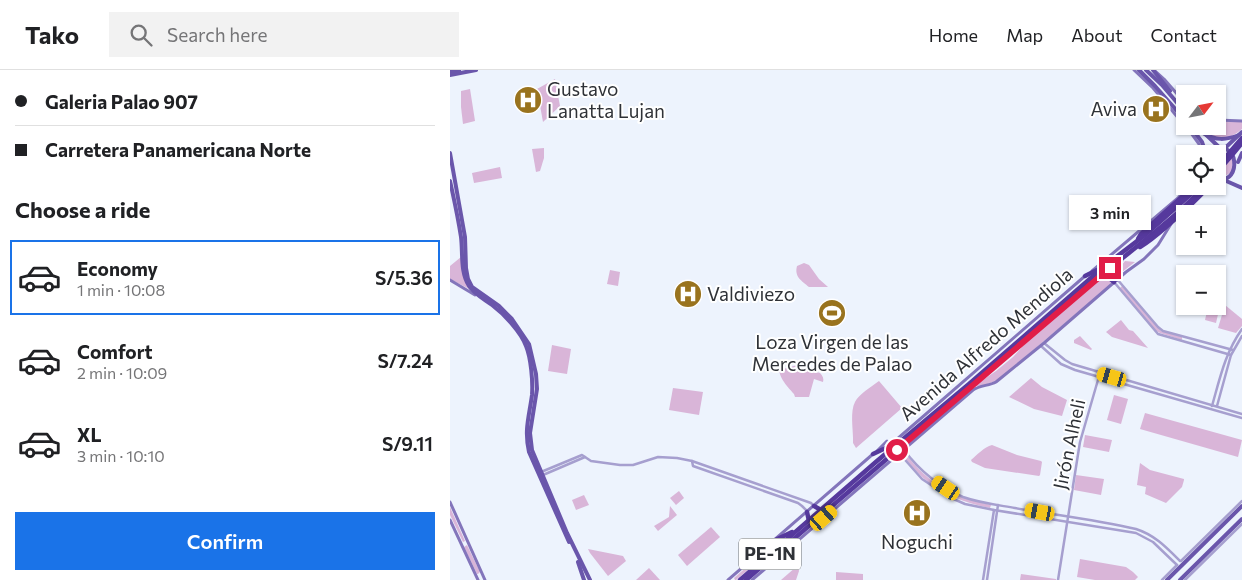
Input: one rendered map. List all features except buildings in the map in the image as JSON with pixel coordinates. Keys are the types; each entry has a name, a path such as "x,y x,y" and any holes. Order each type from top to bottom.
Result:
{"highway":[{"path":"1226,155 1241,135"},
{"path":"1226,162 1242,145"},
{"path":"1136,242 1141,234 1183,195"},
{"name":"PE-1N","path":"740,580 1107,264 1159,226 1191,195"},
{"name":"PE-1N","path":"746,580 1195,195"},
{"path":"1130,252 1148,242 1202,195"},
{"path":"1116,281 1115,271 1125,256"},
{"path":"1086,276 1107,264"},
{"path":"1095,280 1108,277 1116,281"},
{"path":"874,453 889,447 908,434"},
{"path":"905,442 905,451"},
{"path":"866,476 881,469"},
{"path":"846,498 857,484"},
{"path":"814,506 821,510"},
{"path":"807,512 808,521"},
{"path":"769,543 800,528"}],"main road":[{"path":"453,73 476,70"},
{"path":"1134,70 1146,77 1174,103"},
{"path":"1146,70 1162,85 1176,106"},
{"path":"1154,70 1167,87 1174,103 1174,112"},
{"path":"1154,70 1176,93"},
{"path":"1139,72 1176,115"},
{"path":"1226,120 1242,121"},
{"path":"1197,135 1203,145"},
{"path":"1205,135 1218,145"},
{"path":"1207,135 1218,139 1227,139 1241,135"},
{"path":"1226,147 1241,135"},
{"path":"1202,142 1207,144 1208,138"},
{"path":"1226,150 1234,154 1239,162"},
{"path":"450,153 465,237 468,279 472,287 499,306 512,319 531,349 537,389 531,417 532,450 564,533 579,564 583,579"},
{"path":"1226,178 1234,175 1242,153"},
{"path":"450,181 461,237 465,280 480,298"},
{"path":"1226,181 1241,187 1241,182"},
{"name":"Avenida Alfredo Mendiola","path":"769,543 1182,195"},
{"name":"Avenida Alfredo Mendiola","path":"846,498 905,451 972,390 996,382 1144,259 1160,242 1173,221"},
{"path":"450,280 496,309 523,338 526,344 532,381 532,395 526,429 529,452 590,580"},
{"path":"753,580 846,498"},
{"path":"450,502 485,580"},
{"path":"1167,580 1242,506"},
{"path":"1180,580 1242,519"},
{"path":"450,520 478,580"},
{"path":"1222,544 1225,536"},
{"path":"728,580 769,543"}],"street":[{"path":"1116,281 1163,331 1234,350"},
{"path":"1116,281 1158,334 1230,354"},
{"path":"1216,408 1230,354 1229,349 1242,329"},
{"path":"1212,407 1230,354 1242,336"},
{"path":"1042,344 1072,364 1212,407"},
{"path":"1042,344 1053,357 1067,367 1242,414"},
{"name":"Jirón Alheli","path":"1058,580 1081,438 1100,373"},
{"path":"1216,408 1242,418"},
{"path":"905,451 920,468 946,488 964,497 1136,533 1153,542 1177,565"},
{"path":"900,454 922,479 949,497 965,504 996,510 1126,526 1144,532 1158,540 1180,562"},
{"path":"540,474 584,456 591,461 634,466 658,457 670,457 692,461 811,503 814,506"},
{"path":"692,461 693,466 798,503 807,512"},
{"path":"1162,580 1242,501"},
{"path":"985,580 996,505"},
{"path":"1185,580 1242,524"}],"shaded area":[{"path":"555,79 560,106 543,122 537,89"},
{"path":"470,89 475,121 463,124 461,91"},
{"path":"1226,121 1242,122 1242,129 1231,136 1226,138 1211,135 1226,135"},
{"path":"544,148 544,158 540,171 536,172 532,149"},
{"path":"1226,154 1233,158 1232,172 1226,175"},
{"path":"500,167 502,178 474,183 472,173"},
{"path":"461,257 464,278 471,290 450,279 450,266"},
{"path":"1125,261 1135,262 1117,276 1116,272"},
{"path":"804,263 809,265 819,279 828,287 809,287 801,281 796,270 797,266"},
{"path":"610,270 620,272 618,286 607,284"},
{"path":"1107,278 1111,282 1110,285 998,380 983,386 974,386 1013,357 1035,333 1090,285"},
{"path":"1122,286 1161,331 1182,337 1182,340 1156,331 1120,288"},
{"path":"1226,306 1242,319 1242,326 1236,333 1218,328 1222,315 1226,315"},
{"path":"1206,315 1218,315 1216,323 1205,320"},
{"path":"1121,320 1148,348 1112,337 1106,332"},
{"path":"1080,336 1091,350 1074,343 1074,340"},
{"path":"552,345 571,349 567,374 548,371"},
{"path":"780,364 783,369 801,364 807,369 820,373 823,382 814,379 809,397 795,397 781,376"},
{"path":"1031,378 1042,387 1067,400 1062,416 1034,409 1009,397"},
{"path":"879,381 902,408 856,448 853,443 853,406 859,396"},
{"path":"673,388 703,392 699,415 669,410"},
{"path":"1114,395 1128,399 1121,424 1107,420"},
{"path":"1145,413 1242,440 1238,457 1140,429"},
{"path":"1085,435 1112,440 1109,452 1083,447"},
{"path":"992,445 1017,455 1041,461 1040,475 985,468 972,462 971,460 981,451"},
{"path":"905,454 921,472 939,486 964,497 991,505 990,508 945,493 929,483 903,456"},
{"path":"1140,463 1150,470 1184,479 1182,487 1166,503 1145,494 1146,487 1137,485"},
{"path":"1076,475 1104,479 1101,495 1074,490"},
{"path":"679,491 684,498 676,505 670,498"},
{"path":"584,495 589,505 576,510 572,500"},
{"path":"670,506 677,515 658,531 654,526 669,517"},
{"path":"450,507 465,541 463,542 450,515"},
{"path":"711,527 720,537 687,566 678,555"},
{"path":"788,536 735,580 734,578 773,544"},
{"path":"467,545 480,572 478,574 464,547"},
{"path":"588,549 623,556 626,561 608,576"},
{"path":"1080,559 1126,567 1138,577 1135,580 1095,580 1077,577"},
{"path":"798,566 799,571 796,580 781,580 796,567"},
{"path":"649,568 660,580 636,580"},
{"path":"836,572 863,574 863,580 836,580"},
{"path":"1021,574 1056,579 1056,580 1020,580"}],"place":[{"name":"Gustavo Lanatta Lujan","path":"528,100"},
{"name":"Aviva","path":"1156,109"},
{"name":"Valdiviezo","path":"688,294"},
{"name":"Loza Virgen de las Mercedes de Palao","path":"832,313"},
{"name":"Noguchi","path":"917,513"}],"route":[{"path":"897,450 1110,268"}]}
